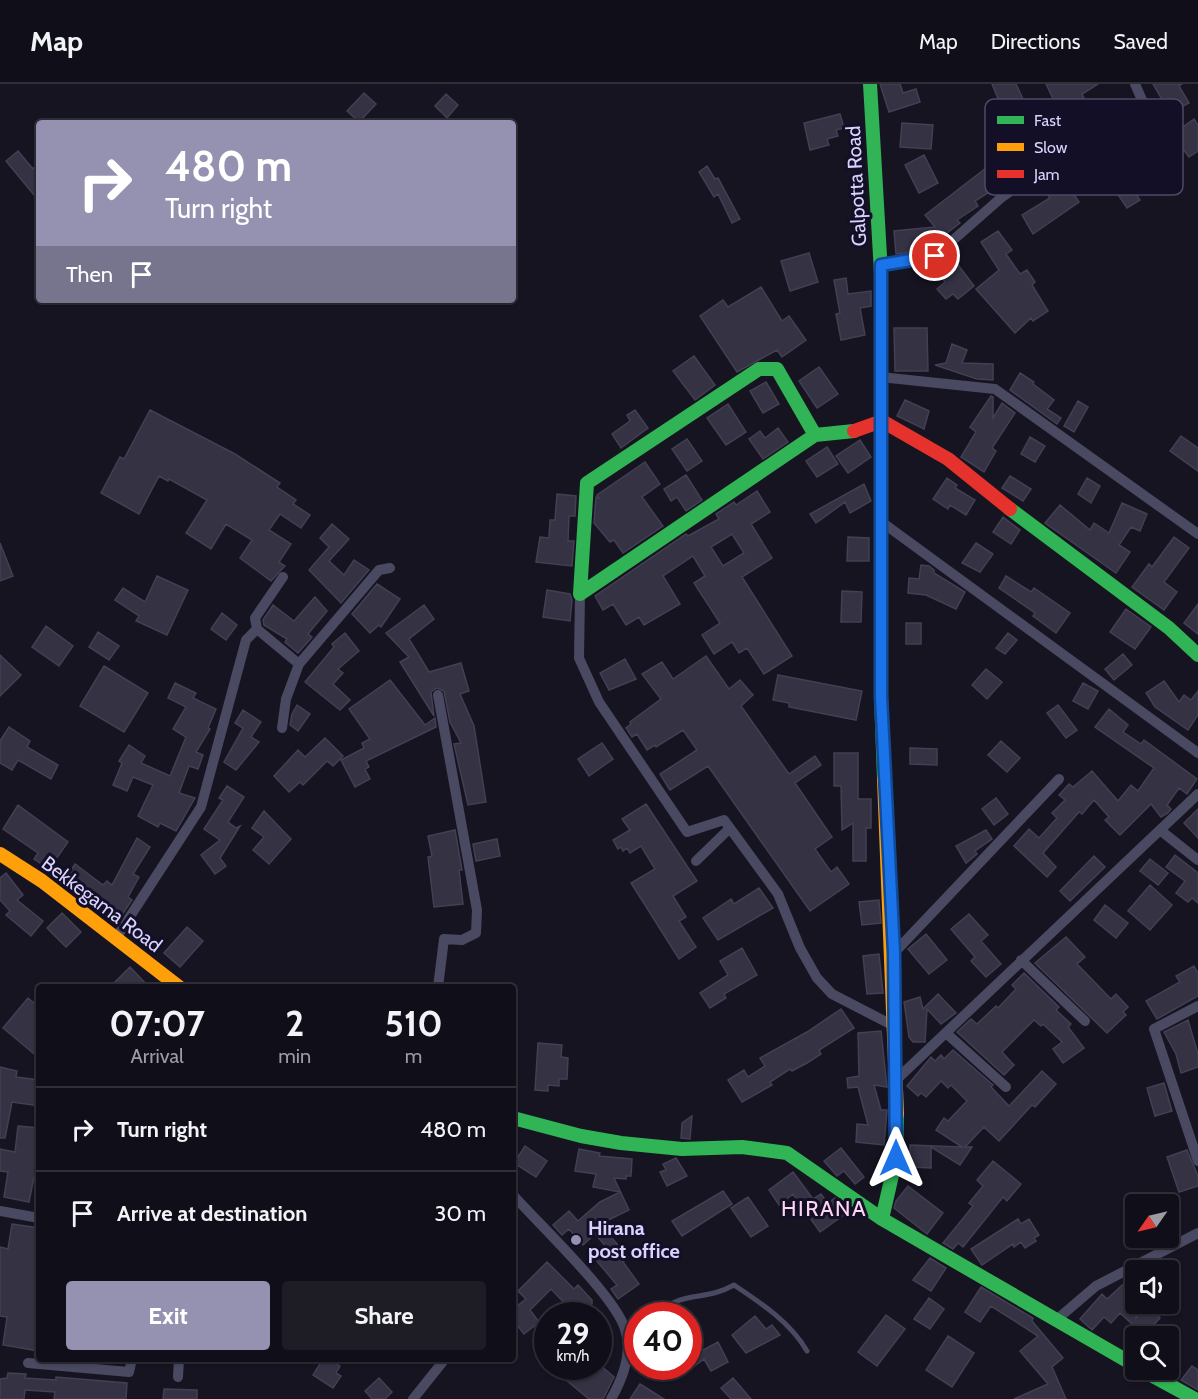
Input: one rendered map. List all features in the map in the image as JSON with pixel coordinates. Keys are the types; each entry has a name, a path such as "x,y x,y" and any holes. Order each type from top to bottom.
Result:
{"street":[{"name":"Galpotta Road","path":"870,84 881,265 880,377 883,523 881,696 894,953 897,1079 896,1158 882,1219"},
{"path":"1135,84 1142,99"},
{"path":"881,265 935,256 1005,195"},
{"path":"815,435 804,418 797,399 777,369 759,369 587,483 580,594 579,658 599,702 687,832 724,820 778,894 800,948 817,978 832,994 896,1027"},
{"path":"880,377 995,389 1198,534"},
{"path":"580,594 815,435 861,430 882,422 948,459 1040,533 1169,628 1198,655"},
{"path":"883,523 1198,753"},
{"path":"282,728 286,699 299,664 380,570 390,568"},
{"path":"283,577 255,618 256,629 299,664"},
{"path":"116,938 201,807 246,640 256,629"},
{"path":"438,695 477,910 476,933 462,940 444,939 438,984"},
{"path":"894,953 1059,779"},
{"path":"897,1079 1198,794"},
{"path":"696,861 730,828"},
{"path":"1160,830 1198,860"},
{"name":"Bekkegama Road","path":"0,854 42,881 175,984"},
{"path":"1021,960 1085,1021"},
{"path":"1198,1006 1154,1029 1198,1161"},
{"path":"946,1033 1006,1087"},
{"path":"516,1120 621,1143 682,1149 742,1147 787,1153 882,1219 1125,1360"},
{"path":"516,1198 613,1305 624,1331"},
{"path":"0,1211 36,1217"},
{"path":"1055,1321 1096,1286 1198,1233"},
{"path":"28,1363 129,1372 131,1362"},
{"path":"178,1377 179,1362"},
{"path":"413,1399 443,1362"},
{"path":"611,1399 619,1384 624,1366"},
{"path":"1160,1380 1195,1399"}],"lane":[{"path":"672,1302 686,1296 720,1293 734,1285 763,1305 799,1337 807,1351"}],"building":[{"path":"880,84 900,84 903,93 916,89 920,102 889,112"},
{"path":"992,84 1016,84 1023,99 998,99"},
{"path":"1046,84 1098,84 1082,94 1084,99 1053,99"},
{"path":"1153,84 1182,84 1179,86 1189,103 1183,106 1183,99 1162,99"},
{"path":"364,93 376,104 361,120 357,120 347,111"},
{"path":"446,94 458,105 447,118 435,106"},
{"path":"840,114 844,128 836,130 838,136 827,139 829,145 810,150 804,123"},
{"path":"1194,119 1198,125 1198,151 1189,157 1183,149 1183,127"},
{"path":"902,123 933,125 931,149 900,147"},
{"path":"18,151 33,169 36,165 36,197 6,161"},
{"path":"924,155 938,183 919,193 905,165"},
{"path":"707,166 715,179 718,178 740,219 732,223 718,194 714,197 699,172"},
{"path":"985,169 985,195 975,201 978,206 957,220 960,223 933,244 932,249 896,254 894,231 935,227 925,215"},
{"path":"1048,195 1074,195 1079,202 1033,234 1022,215 1050,198"},
{"path":"1118,195 1137,195 1140,200 1127,208"},
{"path":"998,231 1012,250 1006,254 1020,274 1027,270 1035,282 1032,285 1048,311 1033,321 1031,318 1015,333 976,289 999,270 981,242"},
{"path":"809,253 818,282 790,291 781,261"},
{"path":"952,257 974,286 958,299 953,294 946,299 937,289 945,282 936,270"},
{"path":"846,278 848,294 871,291 871,306 860,308 865,335 841,340 836,314 840,313 834,280"},
{"path":"761,287 782,321 789,316 806,340 782,357 777,350 737,372 700,316 723,300 728,307"},
{"path":"894,328 927,328 928,371 895,371"},
{"path":"952,344 967,350 962,363 993,364 993,380 977,379 935,365 946,363"},
{"path":"694,356 715,385 695,400 673,371"},
{"path":"819,367 838,394 817,408 799,381"},
{"path":"1020,373 1054,400 1047,409 1061,418 1057,424 1010,390"},
{"path":"766,382 779,404 763,413 750,391"},
{"path":"991,396 993,397 993,418 1002,403 1015,413 992,448 996,451 984,472 961,457 976,432 970,427"},
{"path":"905,400 929,411 924,429 897,416"},
{"path":"1078,401 1088,407 1074,432 1064,426"},
{"path":"728,404 746,432 726,445 707,418"},
{"path":"150,410 235,454 280,483 277,487 296,500 293,504 310,515 301,528 280,514 269,530 291,544 279,562 285,566 271,581 240,558 252,540 226,524 211,549 186,533 207,500 169,479 168,481 159,476 139,514 101,493 120,457 124,459"},
{"path":"635,410 648,428 621,448 612,434 630,421 627,415"},
{"path":"778,428 788,442 763,459 749,439 760,431 765,438"},
{"path":"1181,436 1198,448 1198,471 1170,451"},
{"path":"1030,437 1045,446 1035,462 1021,454"},
{"path":"687,439 702,461 687,471 672,449"},
{"path":"860,440 871,457 848,473 836,456"},
{"path":"827,447 838,464 817,477 806,461"},
{"path":"645,462 660,484 642,497 663,526 623,553 614,540 610,542 594,523 596,497 599,498 597,495"},
{"path":"686,475 702,500 686,511 677,497 671,501 664,489"},
{"path":"1010,476 1031,489 1023,501 1002,488"},
{"path":"947,478 957,485 955,488 975,500 966,515 950,505 948,509 933,499"},
{"path":"1087,478 1100,486 1091,503 1078,494"},
{"path":"864,484 871,501 850,513 845,502 816,523 810,514"},
{"path":"757,491 770,512 751,524 772,558 742,577 792,656 764,674 747,648 739,653 732,642 714,654 702,635 720,623 694,583 705,576 693,556 663,576 680,604 644,625 639,617 626,625 613,604 603,610 595,596 686,534 688,536 719,519 716,514 734,502 736,505","holes":["732,534 744,553 723,566 711,547"]},
{"path":"557,494 576,496 575,516 569,516 568,541 574,541 572,566 536,562 540,537 549,538 550,520 555,520"},
{"path":"1122,503 1147,514 1140,531 1131,527 1119,545 1130,552 1116,573 1045,523 1060,505 1090,530 1094,523 1109,533"},
{"path":"1003,517 1020,530 1011,544 993,532"},
{"path":"332,524 349,539 329,561 344,575 354,560 369,570 341,603 309,570 329,547 320,538"},
{"path":"848,537 869,538 869,561 847,561"},
{"path":"1174,537 1189,548 1164,582 1177,592 1164,610 1132,587 1149,564 1152,567"},
{"path":"0,543 13,576 0,581"},
{"path":"976,543 993,554 980,572 962,563"},
{"path":"921,565 929,566 934,573 965,592 956,609 926,595 908,593 909,578 919,579"},
{"path":"157,576 188,590 167,635 136,621 139,616 115,600 123,588 145,602"},
{"path":"1006,576 1031,592 1034,588 1070,613 1056,633 1033,616 1035,613 999,588"},
{"path":"377,584 400,599 381,627 379,625 370,633 352,614"},
{"path":"547,590 570,594 572,600 570,621 543,617"},
{"path":"842,591 862,592 861,622 841,622"},
{"path":"315,597 327,611 308,634 312,637 298,653 285,642 287,639 264,625 263,620 273,605 294,621"},
{"path":"1198,604 1198,634 1184,623"},
{"path":"424,605 434,619 409,639 429,672 461,663 469,691 460,694 474,726 486,802 468,805 454,744 461,743 450,722 444,691 437,688 431,692 434,716 400,662 409,657 386,633"},
{"path":"1126,609 1151,627 1135,649 1110,632"},
{"path":"222,613 237,625 226,640 211,629"},
{"path":"906,623 921,623 921,644 906,644"},
{"path":"46,626 73,646 59,666 32,647"},
{"path":"98,632 119,646 109,660 89,647"},
{"path":"345,633 359,651 338,669 343,673 333,684 350,700 340,710 305,682 334,647 332,644"},
{"path":"1008,633 1017,640 1005,654 996,648"},
{"path":"1123,654 1132,665 1114,680 1105,669"},
{"path":"0,655 21,675 0,696"},
{"path":"706,656 729,689 740,680 753,695 741,706 789,774 815,756 821,765 795,783 832,837 815,849 831,872 837,867 849,884 810,911 708,766 670,790 660,774 697,750 683,730 647,750 637,734 632,737 626,728 631,724 630,722 661,699 642,674 662,662 673,679"},
{"path":"625,659 636,679 609,690 600,673"},
{"path":"104,666 148,693 124,732 80,706"},
{"path":"986,669 1002,682 987,699 972,685"},
{"path":"778,675 862,691 856,720 789,707 789,703 773,700"},
{"path":"390,680 425,725 435,718 436,727 366,761 369,767 365,769 370,779 355,787 341,760 364,748 362,743 370,739 349,709"},
{"path":"1164,681 1179,702 1184,695 1191,700 1198,691 1198,715 1188,730 1155,707 1146,693"},
{"path":"175,683 196,693 193,698 216,709 208,728 210,729 196,752 203,755 198,769 189,766 179,793 195,798 176,831 160,823 158,827 138,816 153,785 133,777 127,791 113,785 122,763 119,761 129,745 145,756 141,763 170,776 186,737 173,729 186,707 168,698"},
{"path":"1083,683 1098,691 1088,709 1073,701"},
{"path":"297,705 310,714 298,731 290,725"},
{"path":"1058,705 1077,730 1066,738 1047,713"},
{"path":"1109,709 1128,725 1123,732 1141,744 1144,740 1197,779 1187,794 1179,788 1167,805 1171,809 1168,813 1161,817 1151,804 1120,835 1105,820 1109,817 1094,800 1082,814 1079,812 1043,853 1056,867 1047,877 1014,846 1029,829 1039,838 1057,818 1052,813 1065,800 1059,795 1069,784 1073,787 1092,771 1118,801 1131,785 1138,791 1154,768 1095,727"},
{"path":"243,710 261,722 251,737 259,742 236,770 224,762 243,728 235,723"},
{"path":"9,727 30,741 27,747 58,765 51,779 18,760 12,770 0,763 0,741"},
{"path":"325,738 343,756 333,766 327,761 303,785 300,782 289,792 274,776 298,750 305,757"},
{"path":"1001,741 1020,758 1007,772 988,755"},
{"path":"602,743 613,759 589,776 578,759"},
{"path":"910,748 937,749 937,765 910,764"},
{"path":"834,753 858,753 858,799 871,799 871,828 866,828 866,861 853,861 853,823 842,830 841,786 834,786"},
{"path":"227,786 244,797 228,822 236,828 240,826 220,858 226,866 215,874 201,855 220,840 204,829 223,800 219,798"},
{"path":"996,798 1008,814 994,825 982,809"},
{"path":"646,804 697,881 673,896 686,917 679,921 696,947 679,959 631,883 655,869 641,846 630,853 627,848 623,851 621,847 618,849 613,840 630,830 622,819"},
{"path":"18,805 68,842 49,869 34,859 38,853 3,829"},
{"path":"1198,809 1198,838 1184,823"},
{"path":"264,811 291,839 269,864 253,850 264,837 252,828"},
{"path":"455,830 462,870 459,870 463,904 434,907 428,857 432,856 428,836"},
{"path":"986,830 992,839 975,851 977,854 966,863 956,846"},
{"path":"137,838 150,847 133,874 139,877 128,897 132,900 120,918 88,894 84,899 62,883 75,864 103,885 107,881 112,885"},
{"path":"497,839 500,856 476,861 473,844"},
{"path":"1175,855 1198,873 1198,903 1192,898 1188,902 1176,893 1185,881 1166,867"},
{"path":"1094,856 1105,867 1070,901 1060,891"},
{"path":"1150,859 1168,873 1158,885 1140,871"},
{"path":"6,873 23,895 17,900 43,921 31,936 6,915 10,911 0,900 0,878"},
{"path":"1150,885 1172,905 1150,930 1128,911"},
{"path":"759,888 773,908 718,940 703,918 731,899 734,904"},
{"path":"879,900 881,923 862,925 859,902"},
{"path":"1105,905 1128,923 1116,938 1094,920"},
{"path":"62,913 81,932 66,947 47,928"},
{"path":"969,914 988,935 981,941 1001,964 986,977 971,961 975,957 951,929"},
{"path":"187,927 203,941 180,967 164,953"},
{"path":"926,934 947,960 929,974 908,949"},
{"path":"1066,937 1085,957 1077,964 1111,999 1116,994 1128,1007 1123,1012 1126,1015 1107,1033 1035,963"},
{"path":"742,948 757,975 724,994 726,998 710,1008 700,993 728,975 720,961"},
{"path":"879,954 883,993 867,994 863,956"},
{"path":"1194,966 1198,973 1198,996 1157,1019 1146,1001 1180,982 1176,976"},
{"path":"130,967 146,984 113,984"},
{"path":"1024,973 1059,1007 1056,1010 1071,1024 1068,1027 1084,1048 1063,1063 1053,1049 1062,1042 1043,1024 1041,1026 1034,1020 1002,1052 1014,1065 1004,1075 957,1032 971,1019 977,1024 996,1006 998,1008 1016,989 1012,985"},
{"path":"938,994 956,1013 941,1024 927,1009 925,1042 913,1042 909,1037 904,1002 920,997 923,1009"},
{"path":"28,998 36,1005 36,1056 3,1028"},
{"path":"841,1009 854,1028 819,1050 821,1054 792,1071 790,1069 770,1082 772,1085 742,1102 728,1080 744,1070 748,1077 765,1066 760,1058 807,1032"},
{"path":"1188,1020 1198,1054 1198,1067 1181,1073 1176,1054 1164,1032"},
{"path":"881,1031 887,1087 874,1085 881,1110 887,1110 884,1145 856,1142 857,1124 868,1125 858,1087 848,1088 847,1078 859,1076 858,1033"},
{"path":"538,1043 562,1045 561,1057 568,1058 567,1079 559,1079 559,1086 548,1085 548,1091 535,1090"},
{"path":"953,1050 993,1085 991,1087 1009,1106 1042,1071 1056,1084 1035,1107 1032,1105 999,1141 984,1127 965,1147 972,1147 960,1165 931,1147 931,1168 910,1167 910,1145 962,1147 936,1130 944,1118 948,1121 967,1101 951,1085 948,1088 941,1081 926,1097 921,1093 918,1096 907,1086 931,1057 935,1061 941,1055 944,1059"},
{"path":"0,1067 17,1071 16,1077 36,1080 36,1106 12,1102 5,1138 0,1138"},
{"path":"1164,1083 1172,1111 1155,1116 1147,1088"},
{"path":"692,1116 690,1139 681,1138 682,1123"},
{"path":"18,1126 36,1128 36,1178 34,1177 29,1202 4,1197 8,1172 0,1171 0,1149 15,1152"},
{"path":"525,1146 547,1161 536,1177 516,1164 516,1160"},
{"path":"841,1148 864,1177 855,1184 844,1171 837,1176 824,1161"},
{"path":"579,1149 600,1153 599,1156 632,1159 631,1176 626,1176 626,1179 614,1178 629,1210 600,1224 628,1257 623,1262 639,1284 618,1299 611,1289 617,1285 596,1260 609,1250 595,1234 583,1245 569,1229 562,1235 553,1225 569,1211 578,1221 600,1202 620,1192 593,1187 596,1174 575,1171"},
{"path":"1187,1150 1198,1176 1198,1186 1179,1192 1167,1157"},
{"path":"676,1158 687,1176 667,1186 660,1172 666,1170 663,1164"},
{"path":"993,1161 1021,1184 1007,1201 1003,1197 963,1247 958,1243 953,1249 943,1243 973,1206 969,1203 983,1186 977,1180"},
{"path":"793,1172 813,1199 821,1194 828,1203 835,1198 848,1212 820,1232 793,1194 779,1205 769,1190"},
{"path":"908,1186 943,1213 927,1234 894,1208 896,1201"},
{"path":"723,1191 732,1204 682,1236 672,1221"},
{"path":"748,1197 768,1226 751,1237 731,1208"},
{"path":"1018,1219 1021,1224 1029,1219 1039,1235 1034,1238 1036,1241 1025,1248 1021,1242 1014,1247 1013,1244 982,1265 971,1249"},
{"path":"12,1224 36,1228 36,1350 3,1345 7,1317 0,1316 0,1247 8,1249"},
{"path":"930,1258 946,1268 931,1291 913,1280"},
{"path":"547,1262 574,1289 578,1285 592,1302 564,1302 551,1289 538,1302 534,1302 530,1310 534,1315 534,1326 524,1334 516,1324 516,1307 526,1299 518,1291"},
{"path":"1125,1283 1125,1314 1136,1314 1136,1318 1139,1314 1156,1314 1160,1318 1152,1326 1134,1326 1120,1313 1111,1323 1104,1317 1092,1330 1080,1319 1102,1294 1107,1299"},
{"path":"981,1287 1033,1318 1032,1321 1063,1358 1052,1367 1066,1399 1014,1399 1048,1384 1020,1351 1038,1336 991,1306 980,1322 965,1312"},
{"path":"929,1298 944,1309 930,1329 914,1319"},
{"path":"886,1315 905,1329 877,1366 858,1352"},
{"path":"755,1316 766,1329 772,1325 780,1335 746,1353 732,1335"},
{"path":"948,1336 974,1353 952,1387 926,1370"},
{"path":"718,1342 728,1362 711,1371 704,1359 702,1360 702,1351"},
{"path":"321,1362 333,1362 340,1366 336,1373 341,1376 333,1388 313,1375"},
{"path":"1192,1366 1198,1370 1198,1390 1181,1380"},
{"path":"8,1373 26,1374 25,1378 56,1380 56,1377 127,1383 126,1399 54,1399 55,1392 25,1390 24,1399 0,1399 0,1379 7,1378"},
{"path":"612,1375 614,1377 603,1399 589,1399 566,1380 612,1380"},
{"path":"379,1378 392,1392 385,1399 372,1399 365,1391"},
{"path":"733,1378 751,1399 731,1399 721,1388"},
{"path":"640,1384 664,1399 630,1399"},
{"path":"164,1389 197,1390 197,1399 163,1399"}],"traffic: fast":[{"path":"870,84 881,273 881,696 884,779"},
{"path":"815,435 580,594 587,483 759,369 777,369 815,435 854,431"},
{"path":"1010,509 1169,628 1198,655"},
{"path":"882,1219 896,1158 897,1114"},
{"path":"516,1119 581,1136 621,1143 682,1149 742,1147 787,1153 882,1219 1125,1360"},
{"path":"1160,1380 1195,1399"}],"traffic: slow":[{"path":"884,779 897,1114"},
{"path":"0,854 42,881 175,984"}],"traffic: jam":[{"path":"854,431 882,421 948,459 1010,509"}],"place":[{"name":"Hirana post office","path":"576,1240"}],"district":[{"name":"HIRANA","path":"824,1208"}],"route":[{"path":"896,1158 894,953 881,696 883,523 880,377 881,265 935,256"}]}
